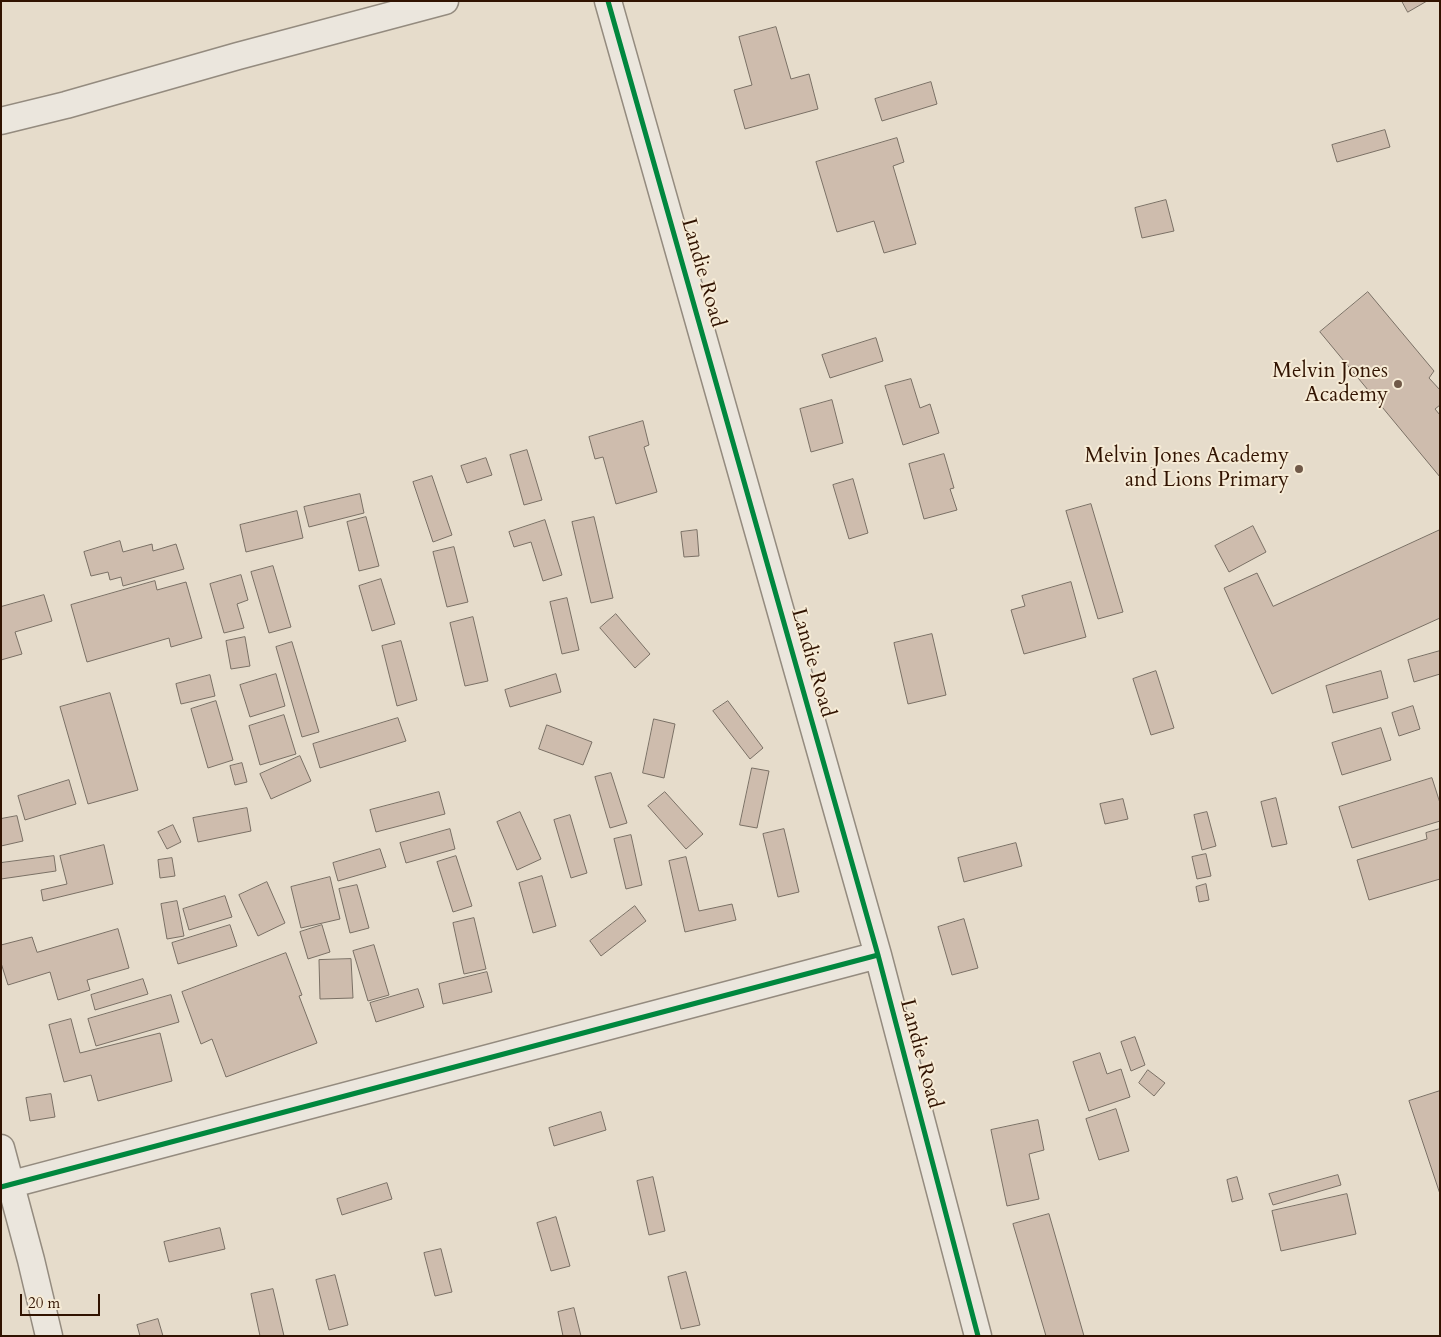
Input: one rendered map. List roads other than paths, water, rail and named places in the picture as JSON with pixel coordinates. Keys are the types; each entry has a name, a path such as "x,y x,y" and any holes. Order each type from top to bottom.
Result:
{"street":[{"path":"1,121 66,105 238,56 445,1"},
{"name":"Landie Road","path":"608,1 878,955 978,1336"},
{"path":"6,1185 878,955"},
{"path":"1,1148 6,1185 31,1260 49,1336"}],"place":[{"name":"Melvin Jones Academy","path":"1398,384"},
{"name":"Melvin Jones Academy and Lions Primary","path":"1299,469"}]}
